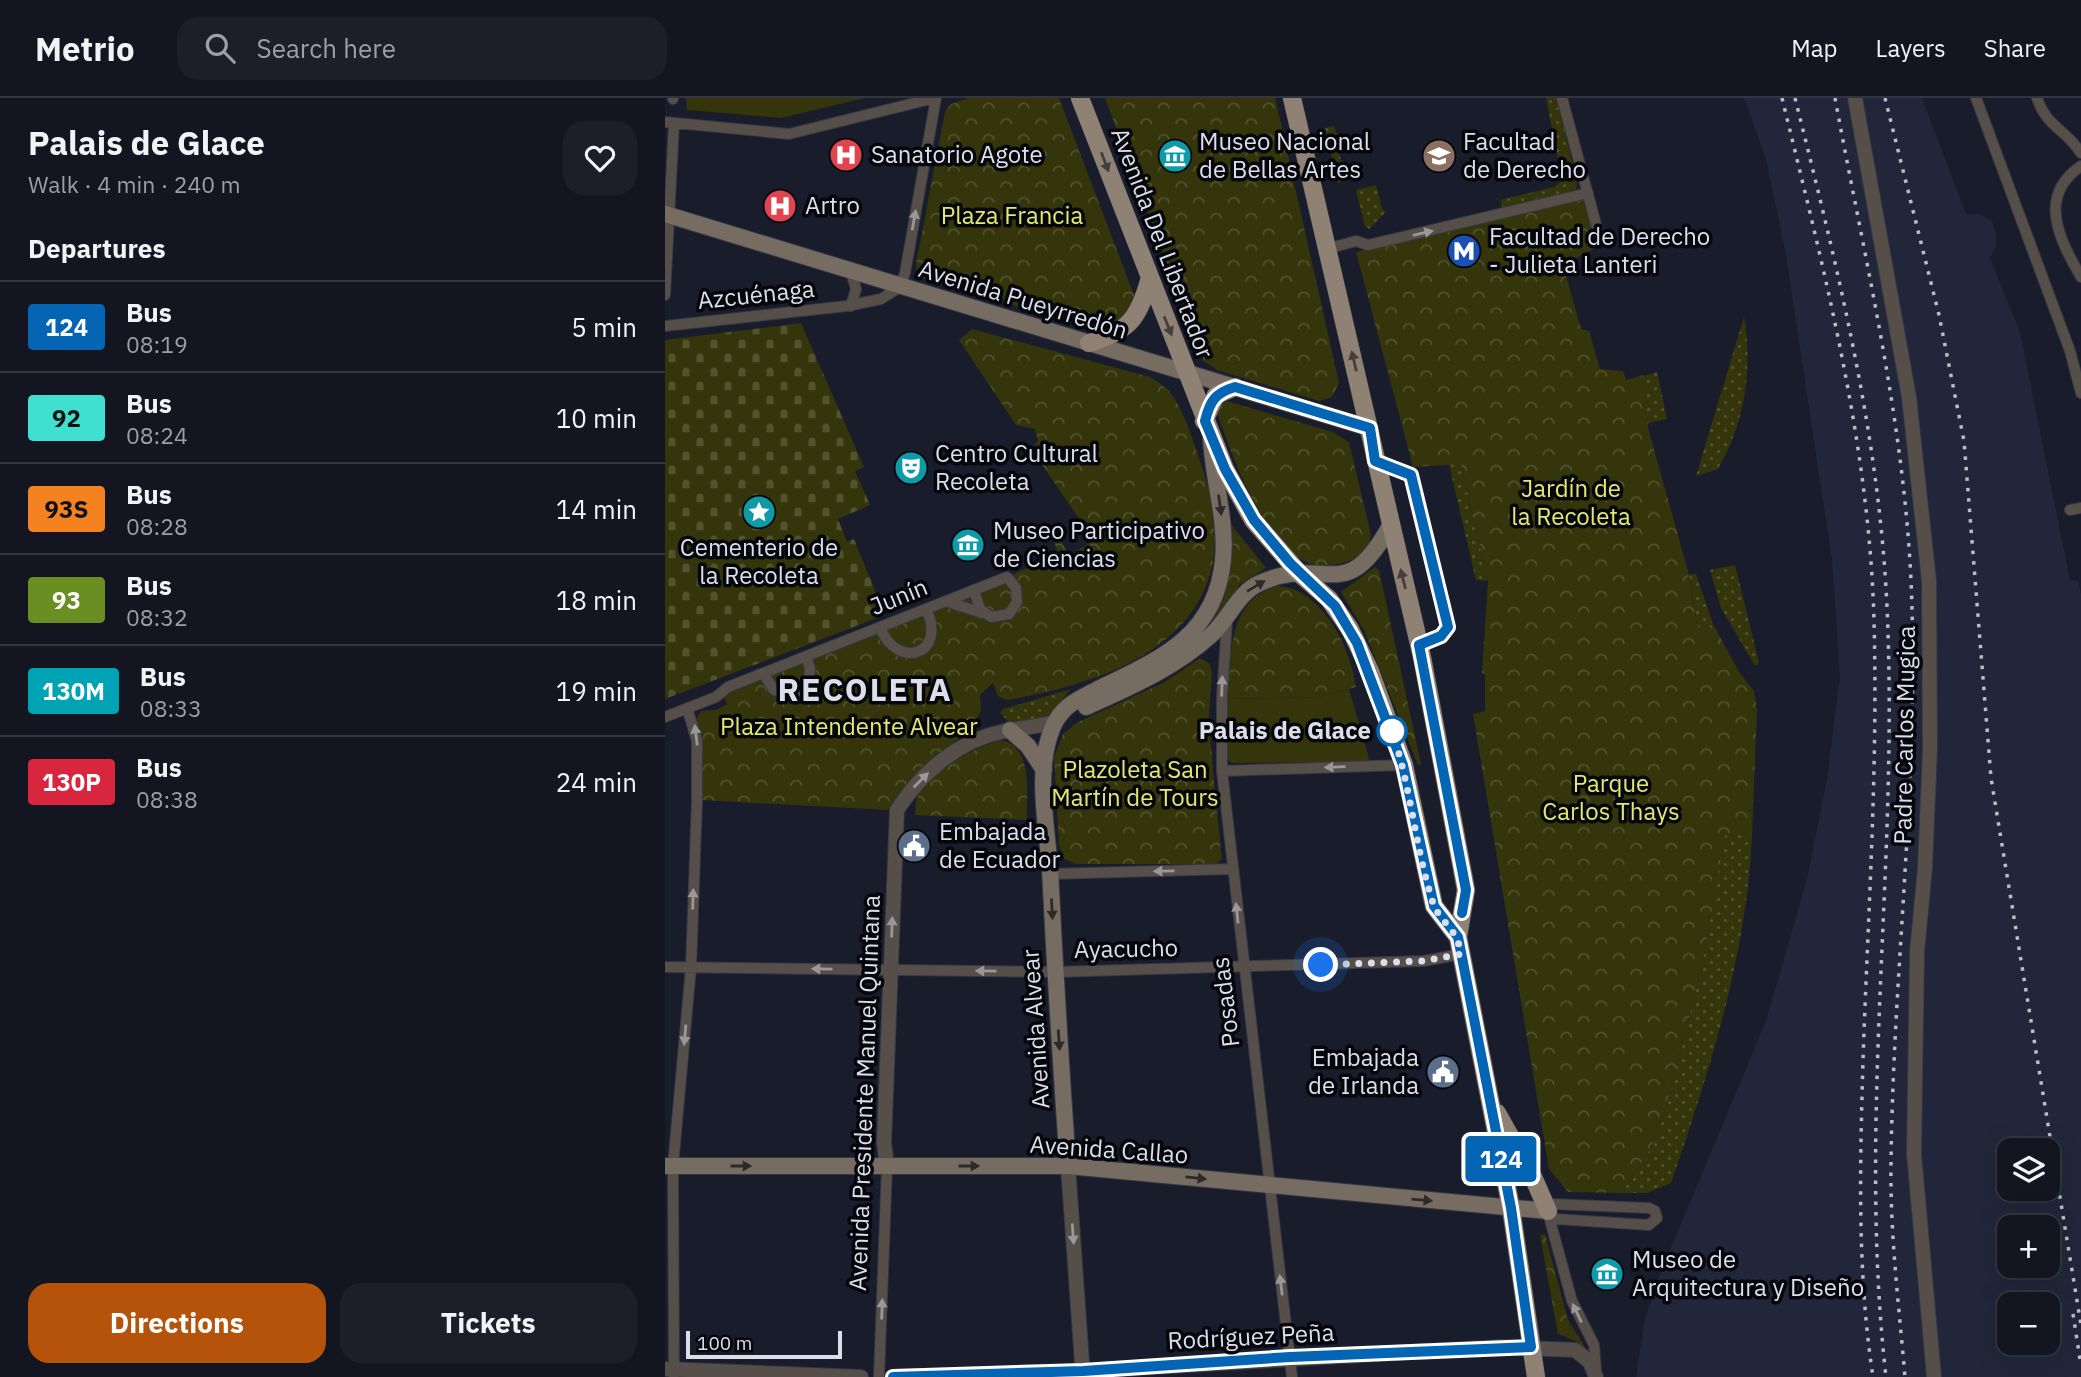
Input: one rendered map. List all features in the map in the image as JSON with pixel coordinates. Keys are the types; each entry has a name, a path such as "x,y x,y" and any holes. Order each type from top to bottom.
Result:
{"main road":[{"name":"Avenida Del Libertador","path":"1080,98 1208,429 1254,520 1300,573 1329,599 1350,629 1370,671 1403,765 1434,906 1460,945 1511,1208 1536,1377"},
{"path":"1292,98 1422,657 1466,890 1460,945"},
{"name":"Avenida Pueyrredón","path":"667,215 1370,428"},
{"path":"1089,343 1126,328 1140,306 1149,281"},
{"path":"1208,429 1216,395 1235,387"},
{"name":"Avenida Alvear","path":"1069,1166 1055,972 1044,770 1046,749 1055,722 1070,702 1142,670 1173,651 1210,606 1220,579 1223,549 1208,429"},
{"path":"1055,722 1166,669 1227,621 1253,586 1300,573 1341,574 1355,571 1372,556 1390,526"},
{"path":"1010,730 1028,746 1044,770"},
{"path":"1490,1101 1534,1179 1548,1211"},
{"name":"Avenida Callao","path":"669,1166 1069,1166 1548,1211"}],"street":[{"path":"665,295 669,123 789,134 935,98 900,287"},
{"path":"1562,98 1600,239"},
{"name":"Padre Carlos Mugica","path":"1855,98 1909,397 1929,580 1930,748 1926,867 1917,952 1914,1154 1934,1377"},
{"path":"1976,98 2066,340 2081,393"},
{"path":"2037,98 2047,121 2069,136 2081,153"},
{"path":"2069,136 2081,133"},
{"path":"2081,166 2058,189 2055,202 2057,221 2081,277"},
{"path":"1327,249 1356,241 1368,245 1588,193"},
{"name":"Azcuénaga","path":"851,272 856,289 851,306"},
{"name":"Azcuénaga","path":"665,326 851,306 881,299 900,287"},
{"name":"Junín","path":"665,717 763,673 1007,576 1018,595 1013,610 998,618 985,614"},
{"path":"974,590 980,609 985,614"},
{"path":"945,601 962,604 985,614"},
{"path":"880,627 895,649 905,653 920,652 929,643 933,633 926,609"},
{"name":"Posadas","path":"1227,621 1222,683 1223,771 1243,968 1292,1377"},
{"path":"763,673 774,690 792,695 808,683 810,669 806,656"},
{"path":"687,708 697,741 691,967 669,1166 671,1372 861,1377"},
{"path":"1010,730 1055,722"},
{"name":"Avenida Presidente Manuel Quintana","path":"879,1377 887,1166 884,1143 897,810 917,782 951,755 986,736 1010,730"},
{"path":"1223,771 1403,765"},
{"path":"1050,874 1232,869"},
{"name":"Ayacucho","path":"665,967 1055,972 1243,968 1424,961 1460,945"},
{"name":"Avenida Alvear","path":"1069,1166 1083,1374"},
{"name":"Avenida Callao","path":"1552,1204 1649,1208 1657,1215 1649,1225 1555,1219 1548,1211 1552,1204"},
{"path":"1548,1211 1572,1301 1594,1345 1596,1377"},
{"name":"Rodríguez Peña","path":"893,1377 1083,1374 1290,1357 1531,1347 1575,1350 1590,1362 1596,1377"}],"shaded area":[{"path":"1744,98 1922,98 1966,214 1979,214 1992,221 1996,234 1996,246 1990,258 2020,332 2070,580 2078,581 2081,594 2081,1377 1636,1377 1645,1319 1662,1269 1766,1021 1807,879 1827,779 1840,677 1832,560 1786,255 1766,159"}],"green space":[{"path":"686,98 865,98 781,118 687,110"},
{"name":"Plaza Francia","path":"968,98 1059,98 1134,295 1129,315 1099,330 926,280 917,274 916,264 945,112 951,104"},
{"path":"1105,98 1275,98 1339,383 1332,397 1319,401 1217,370 1204,361"},
{"path":"1546,98 1557,98 1577,183 1576,191 1503,210 1500,200 1554,187 1562,180"},
{"path":"1334,126 1336,133 1339,133 1343,149 1339,150 1341,161 1344,160 1348,181 1338,183 1325,128"},
{"path":"1376,185 1382,209 1386,212 1369,229 1365,226 1356,190"},
{"path":"1585,195 1598,240 1595,248 1563,265 1581,329 1589,331 1600,369 1623,371 1626,380 1643,375 1648,428 1688,571 1698,630 1713,624 1739,672 1754,691 1757,710 1752,835 1725,835 1702,967 1666,1107 1651,1148 1621,1193 1568,1192 1549,1169 1473,714 1485,711 1485,674 1482,673 1488,581 1461,464 1413,467 1356,252"},
{"path":"1744,317 1747,375 1735,433 1718,469 1696,476"},
{"name":"Cementerio de la Recoleta","path":"801,323 864,467 855,471 870,505 838,519 847,542 854,539 885,615 665,699 665,340"},
{"name":"Plaza Intendente Alvear","path":"972,329 1150,377 1168,390 1179,406 1192,437 1214,520 1212,565 1198,603 1173,633 1140,657 1100,676 1055,690 1007,700 998,696 993,683 980,695 981,711 971,728 909,781 888,810 700,800 702,744 696,720 701,711 716,710 727,704 722,692 728,687 1051,559 1057,549 1053,540 1058,537 1070,555 1091,542 1090,535 1031,448 1038,441 1035,429 1016,425 959,340"},
{"path":"1657,372 1667,419 1648,423 1648,428 1622,382"},
{"path":"1223,400 1333,432 1349,442 1371,535 1361,554 1347,562 1319,566 1298,557 1281,542 1266,522 1240,473 1215,407"},
{"path":"1454,434 1488,581 1476,580 1448,460"},
{"path":"1230,523 1266,568 1240,584 1210,628 1199,635 1216,609 1225,582 1230,553"},
{"path":"1735,565 1759,663 1755,666 1721,608 1710,570"},
{"path":"1375,567 1379,570 1421,764 1418,765 1364,630 1341,592"},
{"path":"1689,574 1696,574 1713,624 1698,630"},
{"path":"1278,586 1294,590 1308,598 1332,623 1348,655 1356,687 1319,697 1227,699 1231,648 1241,616 1249,603 1261,593"},
{"name":"Plazoleta San Martín de Tours","path":"1200,658 1209,663 1212,672 1209,716 1222,860 1215,864 1077,864 1064,859 1059,845 1054,758 1063,734 1078,722 1165,682"},
{"path":"1071,689 1048,717 1011,724 1000,713 1003,709"},
{"path":"1349,689 1370,762 1231,763 1227,759 1227,699 1319,697"},
{"path":"1001,740 1012,744 1023,761 1027,785 1027,820 915,815 917,798 930,779 966,754"},
{"path":"1725,834 1752,835 1743,924 1712,1055 1671,1183 1647,1193 1621,1193 1651,1148 1666,1107 1702,967"},
{"path":"1545,1234 1568,1320 1590,1355 1576,1341 1558,1334 1540,1235"}],"railway":[{"path":"1782,98 1842,357 1854,422 1870,554 1874,620 1875,730 1861,1179 1864,1298 1873,1377"},
{"path":"1795,98 1854,350 1875,478 1887,607 1888,800 1876,1184 1878,1281 1886,1377"},
{"path":"1835,98 1884,352 1903,480 1909,545 1913,678 1911,748 1891,1164 1893,1244 1905,1377"},
{"path":"1885,98 1939,315 1964,441 1991,778 2081,1325"},
{"path":"2073,1314 2081,1366"}],"bus line":[{"name":"124","path":"893,1377 1083,1371 1290,1357 1531,1347 1511,1208 1458,937 1434,906 1403,765 1370,671 1350,629 1329,599 1290,563 1254,520 1225,469 1205,421 1211,400 1222,391 1235,387 1370,428 1375,461 1411,475 1448,627 1441,636 1419,645 1466,890 1462,913"}],"place":[{"name":"Sanatorio Agote","path":"846,155"},
{"name":"Museo Nacional de Bellas Artes","path":"1175,156"},
{"name":"Facultad de Derecho","path":"1439,156"},
{"name":"Artro","path":"780,206"},
{"name":"Facultad de Derecho - Julieta Lanteri","path":"1464,251"},
{"name":"Centro Cultural Recoleta","path":"911,468"},
{"name":"Cementerio de la Recoleta","path":"759,512"},
{"name":"Museo Participativo de Ciencias","path":"968,545"},
{"name":"Palais de Glace","path":"1392,731"},
{"name":"Embajada de Ecuador","path":"914,846"},
{"name":"Embajada de Irlanda","path":"1443,1072"},
{"name":"Museo de Arquitectura y Diseño","path":"1607,1274"}],"district":[{"name":"RECOLETA","path":"865,690"}],"route":[{"path":"1321,965 1424,961 1461,954 1458,937 1434,906 1403,765 1392,731"}],"park label":[{"name":"Jardín de la Recoleta","path":"1571,503"},
{"name":"Parque Carlos Thays","path":"1611,798"}]}
